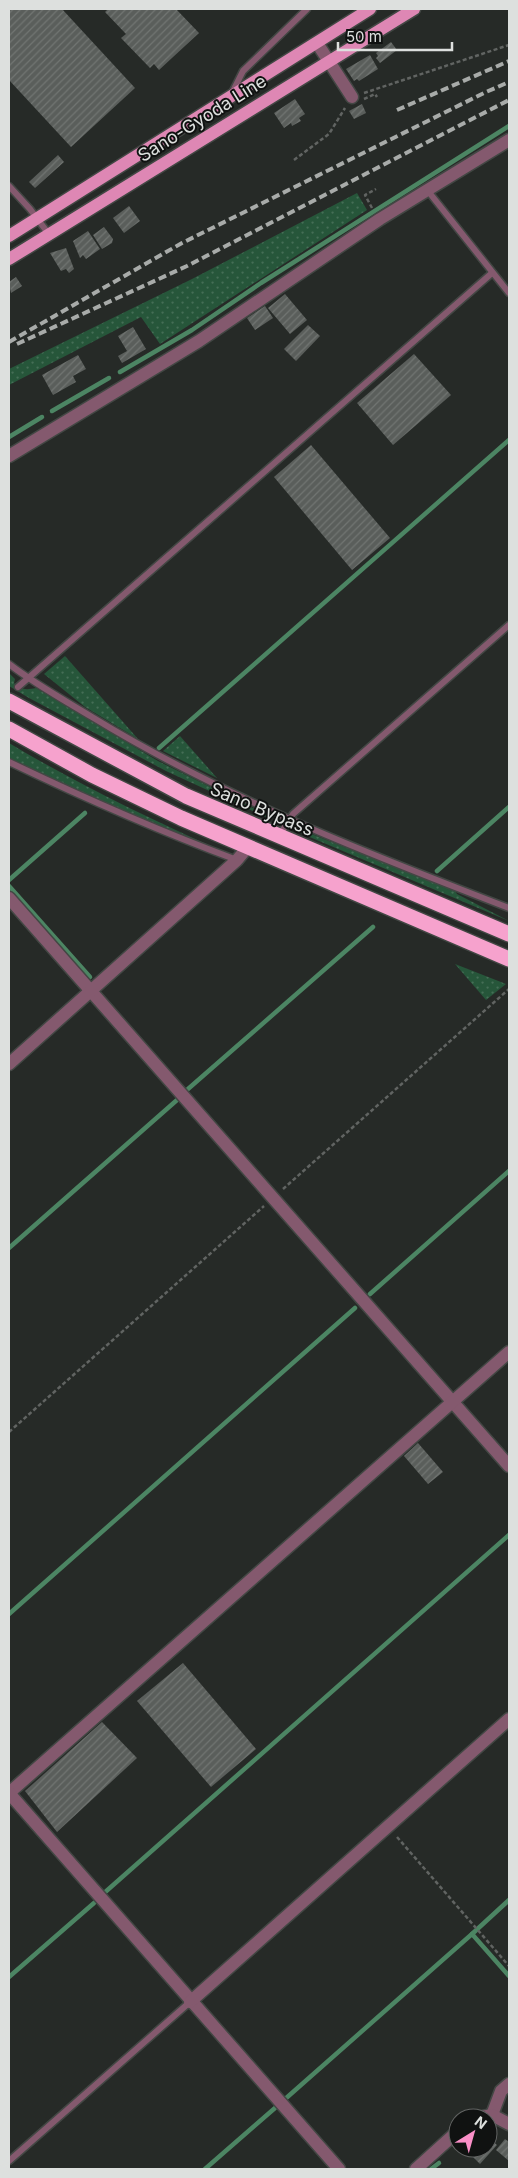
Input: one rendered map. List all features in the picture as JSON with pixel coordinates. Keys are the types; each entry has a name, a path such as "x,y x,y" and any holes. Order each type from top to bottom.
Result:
{"highway":[{"name":"Sano Bypass","path":"9,701 186,796 509,934"},
{"path":"9,728 92,775 248,848 509,960"}],"main road":[{"name":"Sano-Gyoda Line","path":"9,236 370,9"},
{"name":"Sano-Gyoda Line","path":"9,259 48,233 414,9"}],"street":[{"path":"317,42 352,97"},
{"path":"9,456 200,341 380,219 428,192 509,140"},
{"path":"9,1064 91,992 248,848"},
{"path":"9,898 509,1466"},
{"path":"339,2169 190,2002 9,1793 509,1352"},
{"path":"190,2002 509,1719"},
{"path":"495,2108 501,2092 509,2084"},
{"path":"416,2169 448,2140"}],"lane":[{"path":"231,96 243,71 307,9"},
{"path":"9,186 48,233"},
{"path":"428,192 509,293"},
{"path":"18,687 492,273"},
{"path":"279,837 289,819 509,625"},
{"path":"9,664 160,757 289,819 509,908"},
{"path":"9,762 98,802 124,816 237,860"},
{"path":"9,2161 190,2002"}],"path":[{"path":"294,160 329,134 352,97 509,45"},
{"path":"370,204 364,195 376,189"},
{"path":"9,1432 509,989"},
{"path":"388,1826 509,1966"}],"green space":[{"path":"357,193 367,210 160,344 141,317 9,385 9,369 192,279"},
{"path":"65,656 138,739 85,707 44,674"},
{"path":"9,673 15,679 14,683 19,687 26,689 36,688 158,761 273,818 270,819 166,771 29,698 9,686"},
{"path":"180,736 217,778 163,751"},
{"path":"9,743 112,799 217,849 125,812 9,758"},
{"path":"294,827 455,891 457,894 509,921 293,830"},
{"path":"455,964 506,984 486,1000"}],"building":[{"path":"9,9 62,9 135,88 71,147 9,80"},
{"path":"108,9 176,9 199,33 159,70 154,64 150,68 121,38 126,34 105,12"},
{"path":"391,42 397,50 380,63 376,58 378,56 376,53"},
{"path":"370,55 378,69 359,81 357,79 354,81 346,69"},
{"path":"295,99 305,114 299,118 301,121 292,126 291,123 284,128 274,113"},
{"path":"362,104 366,113 354,119 349,111"},
{"path":"58,155 64,162 35,188 29,182"},
{"path":"129,206 140,221 124,233 113,218"},
{"path":"104,227 113,239 112,243 102,249 93,235"},
{"path":"88,231 100,249 86,259 83,255 80,258 73,241"},
{"path":"66,248 74,269 69,273 66,269 61,271 50,253"},
{"path":"16,277 22,286 11,293 9,282"},
{"path":"285,294 307,320 290,334 268,308"},
{"path":"265,306 273,318 255,330 247,318"},
{"path":"308,325 320,336 296,361 284,349"},
{"path":"133,327 146,349 122,363 118,356 127,351 118,336"},
{"path":"414,354 451,395 393,445 357,403"},
{"path":"78,355 86,369 73,376 76,382 53,395 42,375"},
{"path":"311,445 390,538 352,570 274,477"},
{"path":"418,1443 443,1472 428,1484 404,1456"},
{"path":"183,1663 256,1749 211,1787 137,1701"},
{"path":"102,1722 137,1758 57,1832 25,1791"},
{"path":"505,2139 509,2142 509,2161 498,2152 498,2148"},
{"path":"474,2158 485,2158 480,2164"}],"waterway":[{"path":"120,372 192,330 261,283 509,126"},
{"path":"52,411 109,378"},
{"path":"9,437 42,417"},
{"path":"159,748 509,440"},
{"path":"437,871 509,807"},
{"path":"9,880 85,813"},
{"path":"9,886 90,977"},
{"path":"188,1089 373,927"},
{"path":"9,1248 177,1100"},
{"path":"370,1294 509,1171"},
{"path":"9,1614 355,1308"},
{"path":"103,1894 509,1535"},
{"path":"509,1900 472,1934 509,1976"},
{"path":"9,1977 94,1903"},
{"path":"284,2100 472,1934"},
{"path":"205,2169 275,2108"},
{"path":"431,2169 439,2163"}],"railway":[{"path":"397,110 509,61"},
{"path":"9,342 182,243 509,82"},
{"path":"17,344 187,266 509,100"}]}
